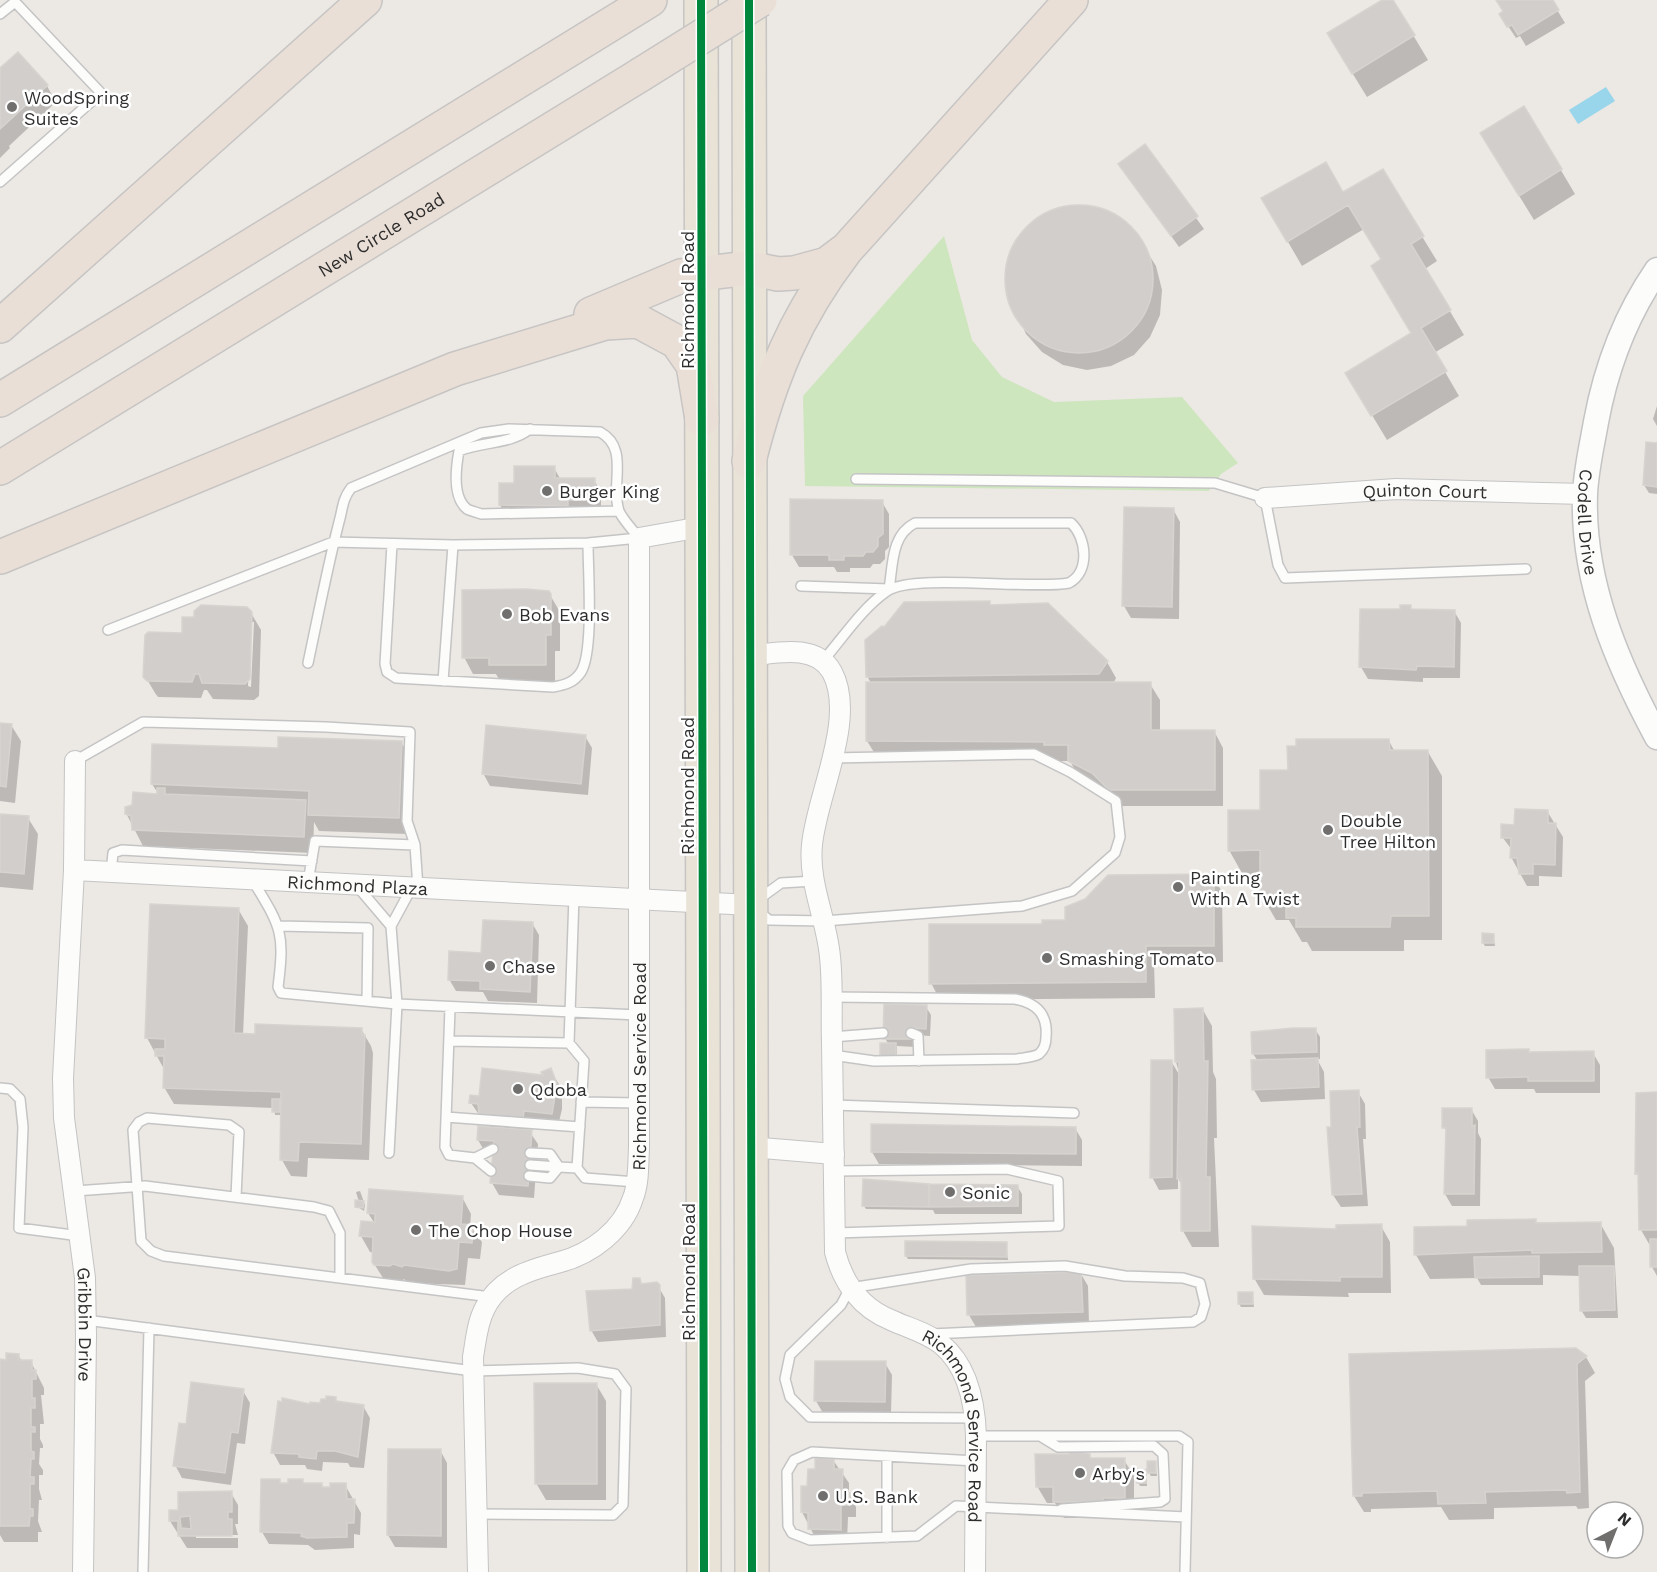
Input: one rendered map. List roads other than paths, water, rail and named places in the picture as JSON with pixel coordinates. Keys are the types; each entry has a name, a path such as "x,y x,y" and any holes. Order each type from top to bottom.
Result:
{"highway":[{"path":"0,326 365,0"},
{"name":"Richmond Road","path":"700,0 704,1572"},
{"path":"748,0 752,1572"},
{"name":"New Circle Road","path":"0,468 760,0"},
{"path":"749,461 762,411 778,364 809,304 846,249 1071,0"},
{"path":"0,400 645,3"},
{"path":"0,557 479,362 681,276 749,268 778,274 794,273 826,264 846,249"},
{"path":"479,362 604,323 638,321 677,342 687,353 693,365 702,419"}],"street":[{"name":"Codell Drive","path":"1657,270 1614,351 1602,392 1585,494 1589,553 1608,635 1626,680 1657,737"},
{"name":"Quinton Court","path":"1265,498 1396,489 1585,494"},
{"path":"639,538 701,527"},
{"name":"Richmond Service Road","path":"478,1572 473,1371 478,1326 486,1306 520,1273 577,1257 609,1236 633,1198 636,1182 639,538"},
{"path":"749,656 805,653 814,655 822,662"},
{"name":"Richmond Service Road","path":"822,662 832,673 836,683 839,710 832,758 818,810 812,844 814,881 830,957 835,1233 839,1269 850,1288 874,1312 925,1334 941,1344 960,1366 968,1385 976,1427 975,1572"},
{"path":"74,870 75,760"},
{"name":"Richmond Plaza","path":"74,870 751,905"},
{"name":"Gribbin Drive","path":"74,870 63,1078 64,1118 80,1236 86,1320 82,1572"},
{"path":"751,1147 834,1163"}],"lane":[{"path":"0,14 15,2 101,93 0,182"},
{"path":"530,429 516,440 487,442 459,451 457,484 461,501 467,509 481,514 619,511"},
{"path":"308,663 333,542 340,520 341,501 351,488 481,433 530,429 600,432 610,437 616,447 619,511 639,538"},
{"path":"856,479 1215,483 1265,498 1278,565 1285,578 1526,569"},
{"path":"801,586 889,589 923,583 1069,583 1079,578 1083,568 1083,540 1071,523 915,523 904,529 896,542 889,589 874,601 822,662"},
{"path":"108,630 333,542 453,545 588,543 639,538"},
{"path":"392,544 385,664 387,672 396,678 553,687 568,684 580,673 587,655 588,543"},
{"path":"443,681 453,545"},
{"path":"75,760 143,722 326,727 410,732 407,820 415,844 415,888 391,926"},
{"path":"814,881 781,883 751,905 769,920 824,921 1022,906 1072,891 1115,853 1120,837 1116,801 1070,772 1035,754 832,758"},
{"path":"308,882 315,841 415,844"},
{"path":"111,872 113,853 122,850 312,861"},
{"path":"251,879 279,926 282,942 278,987 280,993 450,1008 638,1015"},
{"path":"355,884 391,926 397,1004 389,1153"},
{"path":"574,896 572,1012 569,1043 584,1061 578,1168 585,1178 636,1182"},
{"path":"279,926 368,928 367,1001"},
{"path":"831,996 1015,999 1036,1007 1046,1018 1045,1046 1039,1055 1017,1059 874,1061 832,1046"},
{"path":"450,1008 445,1148 449,1155 492,1161"},
{"path":"832,1046 883,1033"},
{"path":"912,1033 918,1036 919,1061"},
{"path":"449,1041 569,1043"},
{"path":"0,1088 10,1089 20,1099 23,1127 19,1228 80,1236"},
{"path":"581,1101 638,1103"},
{"path":"833,1105 1074,1113"},
{"path":"446,1117 580,1127"},
{"path":"236,1197 240,1142 239,1132 229,1125 147,1118 139,1122 133,1130 141,1241 151,1251 164,1256 493,1297"},
{"path":"475,1158 493,1149"},
{"path":"530,1153 550,1154 559,1167"},
{"path":"475,1158 491,1172"},
{"path":"834,1163 1006,1169 1058,1181 1059,1226 835,1233"},
{"path":"530,1164 578,1168"},
{"path":"529,1176 550,1178 559,1167"},
{"path":"75,1191 137,1187 236,1197 329,1211 339,1233 340,1278"},
{"path":"925,1334 1096,1329 1193,1322 1201,1317 1205,1304 1200,1282 1184,1278 1125,1276 1065,1266 971,1269 850,1288 841,1305 790,1355 785,1379 790,1397 810,1417 976,1427 1040,1436 1179,1436 1188,1442 1185,1572"},
{"path":"86,1320 473,1371 578,1368 615,1374 626,1389 623,1505 613,1515 476,1514"},
{"path":"143,1572 149,1328"},
{"path":"1040,1436 1058,1447 1154,1446 1162,1454 1165,1499 1160,1502 1072,1507 1051,1512"},
{"path":"977,1461 812,1452 794,1460 787,1472 788,1526 792,1533 810,1540 917,1536 956,1506 976,1509 1186,1517"},
{"path":"887,1456 888,1538"}],"water":[{"path":"1606,87 1615,101 1578,124 1569,110"}],"place":[{"name":"WoodSpring Suites","path":"12,107"},
{"name":"Burger King","path":"547,491"},
{"name":"Bob Evans","path":"507,614"},
{"name":"Double Tree Hilton","path":"1328,830"},
{"name":"Painting With A Twist","path":"1178,887"},
{"name":"Smashing Tomato","path":"1047,958"},
{"name":"Chase","path":"490,966"},
{"name":"Qdoba","path":"518,1089"},
{"name":"Sonic","path":"950,1192"},
{"name":"The Chop House","path":"416,1230"},
{"name":"Arby's","path":"1080,1473"},
{"name":"U.S. Bank","path":"823,1496"}]}
